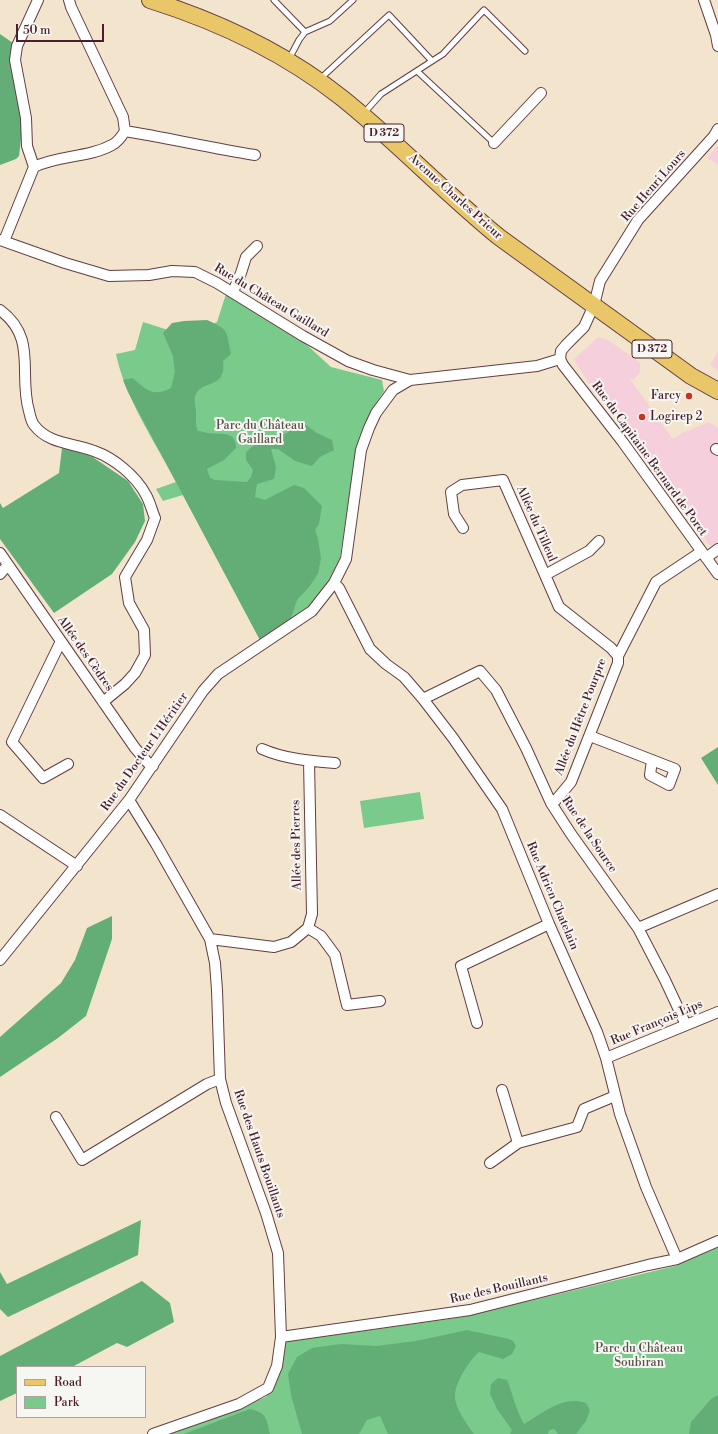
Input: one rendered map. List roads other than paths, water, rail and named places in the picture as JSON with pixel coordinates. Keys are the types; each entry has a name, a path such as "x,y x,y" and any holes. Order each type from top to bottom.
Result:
{"main road":[{"name":"Avenue Charles Prieur","path":"150,0 189,13 252,40 319,81 362,115 484,224 594,305"},
{"name":"D 372","path":"594,305 615,322 691,376 718,391"}],"street":[{"path":"34,167 27,146 26,118 15,60 17,46 38,0"},
{"path":"2,240 34,167 44,162 97,151 113,145 121,138 125,131 123,117 69,0"},
{"path":"704,0 716,35 718,46"},
{"path":"494,143 541,93"},
{"name":"Rue Henri Lours","path":"560,359 561,351 584,327 594,305 600,281 638,220 714,136 718,129"},
{"path":"125,131 220,150 255,155"},
{"name":"Rue du Château Gaillard","path":"2,240 109,276 149,275 172,271 195,272 233,292 303,336 348,360 373,370 410,380"},
{"path":"233,292 246,257 257,246"},
{"path":"0,310 6,314 17,328 25,348 26,401 32,424 43,435 94,451 130,473 146,495 155,518 147,540 125,577 129,603 144,630 145,655 135,673 125,684 103,702"},
{"path":"390,375 393,390 410,380 537,366 560,359"},
{"name":"Rue du Capitaine Bernard de Poret","path":"560,359 563,365 622,441 718,574"},
{"name":"Rue du Docteur L'Héritier","path":"0,960 129,800 204,691 218,674 312,611 334,583 346,559 361,450 376,413 393,390"},
{"name":"Allée du Tilleul","path":"463,528 454,514 451,492 462,485 503,480 545,575"},
{"path":"545,575 589,551 599,541"},
{"name":"Allée du Hêtre Pourpre","path":"551,803 556,800 571,782 618,663 618,656 656,582 703,555 718,549"},
{"name":"Allée des Cèdres","path":"0,553 135,748 148,763 153,766"},
{"path":"0,574 8,565"},
{"name":"Allée du Hêtre Pourpre","path":"545,575 559,607 611,648 618,656"},
{"name":"Rue Adrien Chatelain","path":"334,583 339,588 370,649 386,664 404,677 423,699 453,738 502,809 549,924 597,1032 606,1058 620,1114 646,1187 677,1259"},
{"path":"61,641 12,742 43,778 68,764"},
{"name":"Rue de la Source","path":"423,699 480,671 496,690 526,748 551,803 571,834 638,928 686,1025"},
{"path":"590,736 652,760"},
{"path":"262,748 274,754 309,761 334,762"},
{"name":"Allée des Pierres","path":"308,928 312,914 309,761"},
{"name":"Rue des Hauts Bouillants","path":"129,800 210,939 215,963 217,990 220,1079 226,1103 266,1213 278,1253 281,1337 277,1366 268,1388 239,1404 153,1434"},
{"path":"0,815 77,866"},
{"path":"638,928 718,894"},
{"path":"477,1023 461,966 549,924"},
{"path":"210,939 274,947 291,942 308,928 321,936 335,955 347,1005 380,1000"},
{"name":"Rue François Lips","path":"606,1058 718,1012"},
{"path":"56,1117 82,1160 207,1084 220,1079"},
{"path":"502,1090 518,1143"},
{"path":"490,1163 518,1143 578,1127 584,1109 615,1096"},
{"name":"Rue des Bouillants","path":"281,1337 470,1310 677,1259 718,1241"}],"lane":[{"path":"274,0 305,32"},
{"path":"288,61 305,32 330,21 353,0"},
{"path":"362,115 381,94 443,54 484,10 526,51"},
{"path":"319,81 389,15 432,61"},
{"path":"417,71 494,143"}],"place":[{"name":"Farcy","path":"689,396"},
{"name":"Logirep 2","path":"642,417"}],"park label":[{"name":"Parc du Château Gaillard","path":"260,433"},
{"name":"Parc du Château Soubiran","path":"639,1356"}]}
